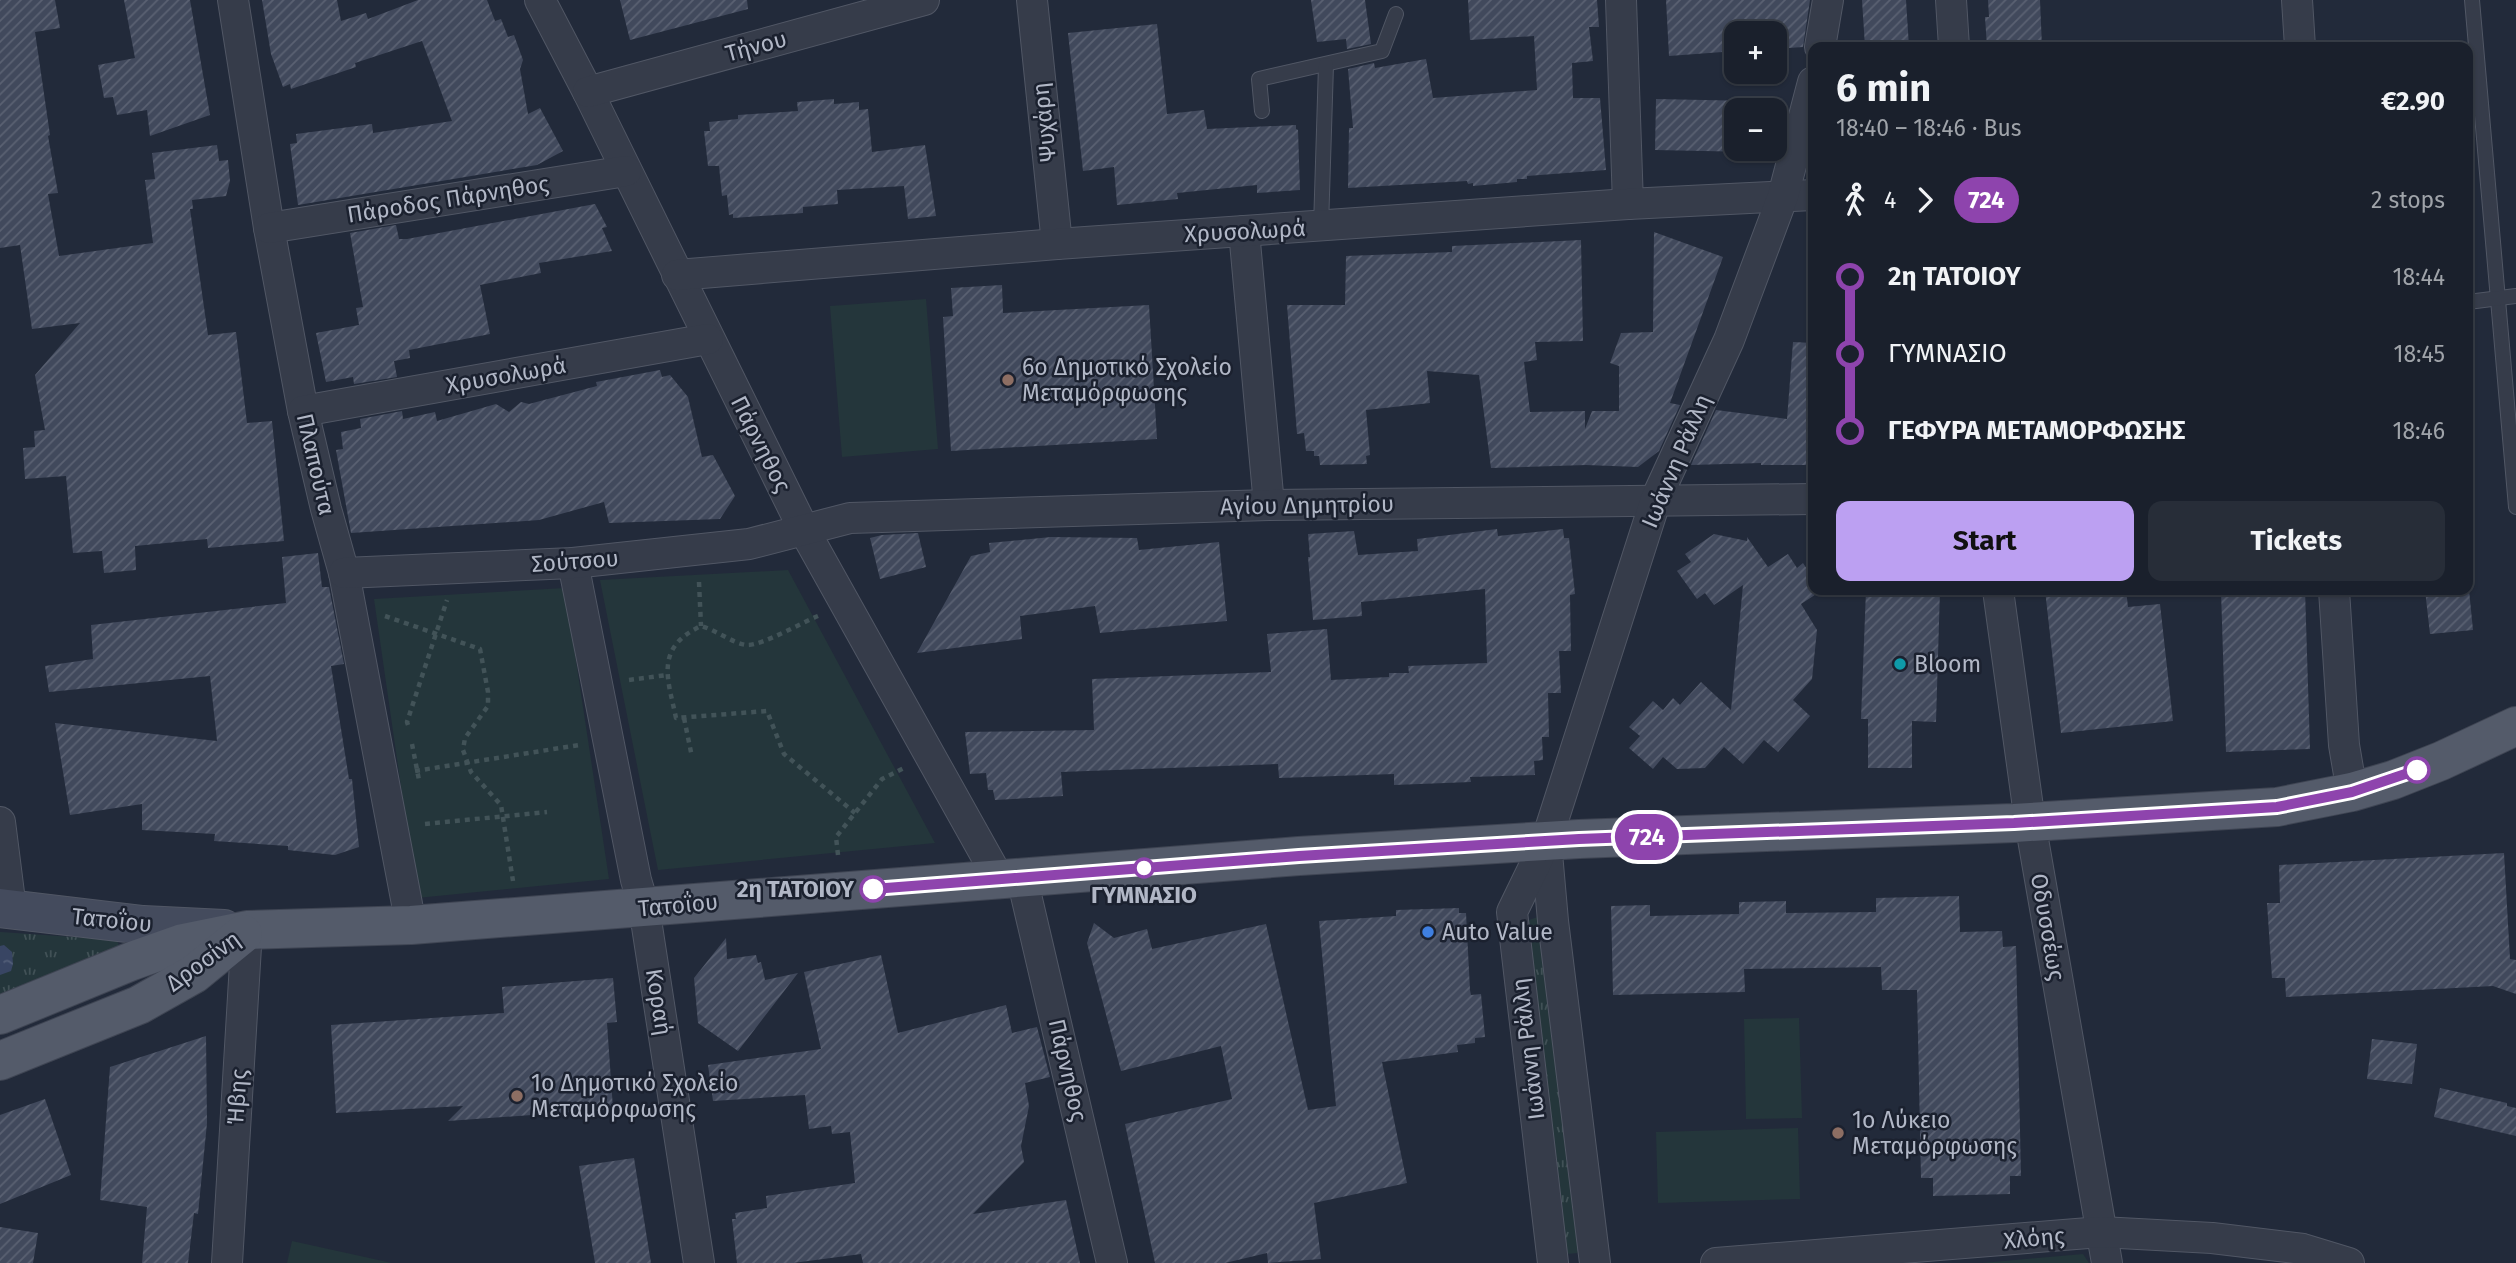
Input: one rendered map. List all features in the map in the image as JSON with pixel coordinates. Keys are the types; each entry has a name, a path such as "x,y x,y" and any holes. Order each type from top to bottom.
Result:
{"main road":[{"name":"Τατοΐου","path":"247,930 411,925 1299,856 1546,842 2030,822 2277,807 2352,792 2393,780 2516,726"},
{"name":"Δροσίνη","path":"0,1015 183,943 247,930"},
{"name":"Δροσίνη","path":"0,1061 139,1005 194,974 247,930"}],"street":[{"name":"Πλαπούτα","path":"233,0 269,228 303,411 344,573 411,925"},
{"name":"Πάρνηθος","path":"540,0 804,530 929,754 1011,878 1112,1263"},
{"name":"Τήνου","path":"588,92 924,0"},
{"name":"Ψυχάρη","path":"1032,0 1057,244"},
{"path":"1621,0 1628,204"},
{"path":"1821,42 1828,0"},
{"path":"1951,0 1954,42"},
{"path":"2297,0 2300,42"},
{"name":"Ιωάννη Ράλλη","path":"1553,1263 1512,912 1546,842 1656,499 1729,340 1783,196 1808,101"},
{"name":"Πάροδος Πάρνηθος","path":"269,228 626,170"},
{"name":"Χρυσολωρά","path":"677,275 1057,244 1628,204 1808,195"},
{"path":"1244,231 1269,505"},
{"name":"Χρυσολωρά","path":"303,411 708,339"},
{"name":"Αγίου Δημητρίου","path":"804,530 850,518 1269,505 1808,499"},
{"name":"Σούτσου","path":"344,573 573,563 749,544 804,530"},
{"name":"Κοραή","path":"573,563 636,880 644,907 699,1263"},
{"name":"Οδυσσέως","path":"1999,595 2030,822 2107,1263"},
{"path":"2334,595 2344,745 2352,792"},
{"path":"0,822 6,908"},
{"name":"Ιωάννη Ράλλη","path":"1546,842 1553,921 1595,1263"},
{"name":"Τατοΐου","path":"6,908 143,925 247,930"},
{"name":"Ήβης","path":"227,1263 247,930"},
{"name":"Χλόης","path":"1716,1263 2101,1232 2212,1238 2303,1249 2349,1263"}],"lane":[{"path":"2472,0 2516,507"},
{"path":"1262,111 1259,79 1382,51 1396,14"},
{"path":"1321,227 1326,65"},
{"path":"2473,301 2516,296"}],"path":[{"path":"698,550 701,626"},
{"path":"409,728 407,722 457,568"},
{"path":"350,604 480,649 488,706 465,738 463,750 471,772 496,797 504,816 518,917"},
{"path":"845,604 755,644 737,642 714,629 701,626 685,636 673,649 667,661 667,675 677,718 767,711 784,754 855,813"},
{"path":"597,684 667,675"},
{"path":"684,718 692,757"},
{"path":"411,738 419,784"},
{"path":"383,777 608,740"},
{"path":"844,891 836,837 882,779 929,754"},
{"path":"399,858 417,850 422,841 425,824 423,811"},
{"path":"425,824 547,812"}],"green space":[{"path":"926,299 938,449 842,457 830,306"},
{"path":"788,570 935,843 658,870 600,580"},
{"path":"565,588 609,879 417,898 374,599"},
{"path":"1538,917 1581,1244 1577,1253 1566,1254 1526,928 1529,920"},
{"path":"0,932 117,940 121,951 0,994"},
{"path":"1799,1018 1802,1118 1746,1119 1744,1019"},
{"path":"1798,1128 1800,1199 1658,1203 1656,1132"},
{"path":"292,1241 392,1263 287,1263"},
{"path":"2083,1254 2089,1263 1982,1263"}],"water":[{"path":"4,945 12,952 13,964 11,971 0,975 0,946"}],"building":[{"path":"0,0 55,0 60,28 35,32 58,193 48,194 59,256 153,243 145,180 155,179 152,153 217,145 219,161 228,160 230,181 226,196 192,200 193,209 190,209 208,335 236,332 247,423 272,421 284,541 208,548 207,539 135,546 136,570 104,573 102,551 73,553 66,476 25,479 23,448 35,447 34,431 45,430 35,375 80,323 32,329 20,245 0,248"},
{"path":"124,0 190,0 210,115 150,136 147,110 117,115 113,97 104,98 98,65 135,58"},
{"path":"262,0 337,0 341,21 366,13 368,19 418,0 487,0 495,21 501,19 508,37 514,35 523,60 520,69 528,114 540,108 563,151 537,165 298,205 290,144 297,143 296,134 372,124 373,133 452,121 422,41 355,63 356,67 291,89 290,84 283,87 271,54"},
{"path":"620,0 747,0 748,9 630,40"},
{"path":"1311,0 1365,0 1371,44 1347,49 1346,39 1317,42"},
{"path":"1468,0 1597,0 1599,27 1589,27 1593,61 1572,63 1573,98 1600,98 1606,170 1527,176 1527,179 1517,179 1517,182 1473,186 1473,183 1468,184 1467,181 1348,188 1349,128 1353,128 1348,69 1374,63 1375,68 1426,59 1433,98 1537,90 1534,36 1470,40"},
{"path":"1666,0 1810,0 1803,47 1787,48 1787,21 1724,21 1724,52 1669,56"},
{"path":"1862,0 1906,0 1909,42 1865,42"},
{"path":"1988,0 2040,0 2042,42 1987,42 1985,17 1989,17"},
{"path":"1157,24 1167,114 1204,110 1207,129 1296,125 1300,190 1257,193 1257,185 1177,193 1178,199 1117,205 1114,167 1083,171 1068,33"},
{"path":"834,99 834,104 859,102 859,110 868,109 872,152 925,145 936,216 908,219 904,186 837,190 838,204 803,207 803,213 733,218 733,214 729,215 727,195 722,196 719,166 708,166 704,131 710,131 709,122 738,119 738,115 798,111 797,102"},
{"path":"1656,99 1724,100 1724,151 1655,150"},
{"path":"595,204 607,227 602,228 612,251 539,263 541,273 480,285 490,334 409,350 410,358 394,361 397,377 354,384 353,377 326,382 316,333 359,325 356,308 363,307 350,233 396,225 399,239 407,239"},
{"path":"1654,232 1723,257 1670,403 1680,405 1659,451 1638,467 1586,465 1491,468 1479,375 1427,371 1430,403 1366,410 1370,455 1366,456 1367,464 1320,465 1319,456 1314,456 1314,451 1306,451 1304,433 1297,434 1287,305 1345,305 1346,256 1452,252 1452,246 1581,240 1583,341 1535,342 1537,360 1524,362 1530,412 1585,411 1585,429 1592,411 1619,411 1619,366 1610,363 1621,333 1653,332"},
{"path":"1002,285 1003,313 1149,305 1157,439 951,451 943,317 953,316 951,288"},
{"path":"1793,342 1808,343 1808,465 1691,465 1716,410 1787,419"},
{"path":"660,370 662,377 670,375 688,397 702,457 713,455 735,496 720,519 609,523 604,502 539,520 351,533 336,450 343,449 341,432 361,428 360,419 402,411 403,419 435,412 437,421 496,404 509,412 521,402 529,404 597,386 596,382"},
{"path":"1497,529 1498,536 1563,529 1564,538 1569,538 1575,594 1570,595 1571,651 1559,651 1561,693 1548,693 1549,737 1542,737 1543,760 1534,761 1535,775 1470,777 1471,782 1394,785 1394,774 1279,778 1278,764 1061,772 1063,796 995,800 993,790 988,790 986,773 970,774 965,732 1094,730 1092,679 1271,672 1267,634 1327,629 1331,680 1389,677 1389,673 1409,673 1408,666 1487,663 1485,589 1361,602 1362,616 1313,620 1308,534 1354,531 1358,555 1418,551 1417,539"},
{"path":"918,533 926,567 880,579 870,538"},
{"path":"1714,534 1747,541 1747,537 1768,567 1788,554 1797,568 1803,563 1808,570 1808,595 1815,595 1801,604 1817,630 1812,679 1793,700 1810,716 1778,752 1764,740 1743,764 1724,747 1705,768 1677,769 1663,757 1653,769 1629,748 1640,736 1629,727 1653,701 1663,710 1673,698 1680,705 1701,682 1731,710 1743,585 1714,605 1705,593 1697,599 1677,571 1691,562 1685,554"},
{"path":"1051,537 1137,538 1139,550 1219,542 1227,621 1100,633 1095,606 1020,616 1022,639 917,653 971,556 990,552 989,543"},
{"path":"318,553 322,587 329,587 344,664 331,666 349,779 352,779 359,847 335,855 288,850 288,846 214,841 215,834 142,830 142,804 70,815 55,723 217,741 210,676 49,692 45,666 93,659 91,625 286,603 282,557"},
{"name":"Bloom","path":"1866,595 1940,595 1936,722 1912,721 1912,768 1868,768 1868,719 1861,719"},
{"path":"2046,595 2127,595 2128,607 2160,604 2173,721 2061,733"},
{"path":"2221,595 2305,595 2310,749 2226,752"},
{"path":"2426,595 2470,595 2473,630 2430,634"},
{"path":"2504,853 2510,959 2516,960 2516,994 2493,986 2286,997 2285,978 2272,978 2267,903 2280,903 2279,865"},
{"path":"1959,896 1960,932 2002,931 2003,947 2016,946 2021,1176 2010,1176 2010,1194 1933,1196 1933,1178 1921,1178 1917,990 1882,990 1881,967 1744,969 1745,992 1613,995 1611,906 1650,905 1650,916 1739,914 1739,902 1786,901 1786,913 1876,912 1876,898"},
{"path":"1459,908 1459,913 1466,913 1470,990 1471,995 1481,994 1485,1037 1475,1038 1475,1043 1457,1045 1458,1052 1382,1062 1407,1183 1314,1203 1321,1259 1268,1263 1267,1253 1225,1263 1155,1263 1125,1124 1232,1099 1221,1046 1121,1071 1087,943 1094,923 1114,938 1147,929 1152,949 1266,924 1308,1110 1336,1106 1319,921 1396,916 1396,910"},
{"path":"726,938 727,959 756,955 758,963 761,962 765,980 798,973 738,1051 698,1023 694,978"},
{"path":"881,955 898,1033 1006,1005 1012,1033 1037,1027 1050,1077 1025,1083 1029,1106 1021,1146 1024,1162 973,1214 1066,1200 1080,1263 863,1263 861,1254 793,1263 737,1263 732,1219 736,1219 735,1213 767,1208 766,1196 855,1183 850,1132 832,1134 831,1126 809,1129 805,1095 713,1101 708,1065 821,1049 804,972"},
{"path":"613,978 617,1022 607,1023 613,1109 448,1121 463,1106 336,1113 331,1025 504,1013 502,987"},
{"path":"206,1036 207,1123 198,1214 194,1213 188,1263 142,1263 147,1207 100,1200 110,1067"},
{"path":"2372,1039 2417,1044 2412,1084 2367,1079"},
{"path":"2440,1088 2507,1103 2507,1106 2516,1108 2516,1136 2434,1117"},
{"path":"45,1099 71,1175 0,1204 0,1115"},
{"path":"634,1158 651,1263 595,1263 579,1166"},
{"path":"0,1227 38,1233 33,1263 0,1263"}],"bus line":[{"name":"724","path":"873,889 1299,856 1579,839 2014,823 2277,807 2352,792 2417,770"}],"place":[{"name":"6ο Δημοτικό Σχολείο Μεταμόρφωσης","path":"1008,380"},
{"name":"Bloom","path":"1900,664"},
{"name":"ΓΥΜΝΑΣΙΟ","path":"1144,868"},
{"name":"2η ΤΑΤΟΙΟΥ","path":"873,889"},
{"name":"Auto Value","path":"1428,932"},
{"name":"1ο Δημοτικό Σχολείο Μεταμόρφωσης","path":"517,1096"},
{"name":"1ο Λύκειο Μεταμόρφωσης","path":"1838,1133"}]}
